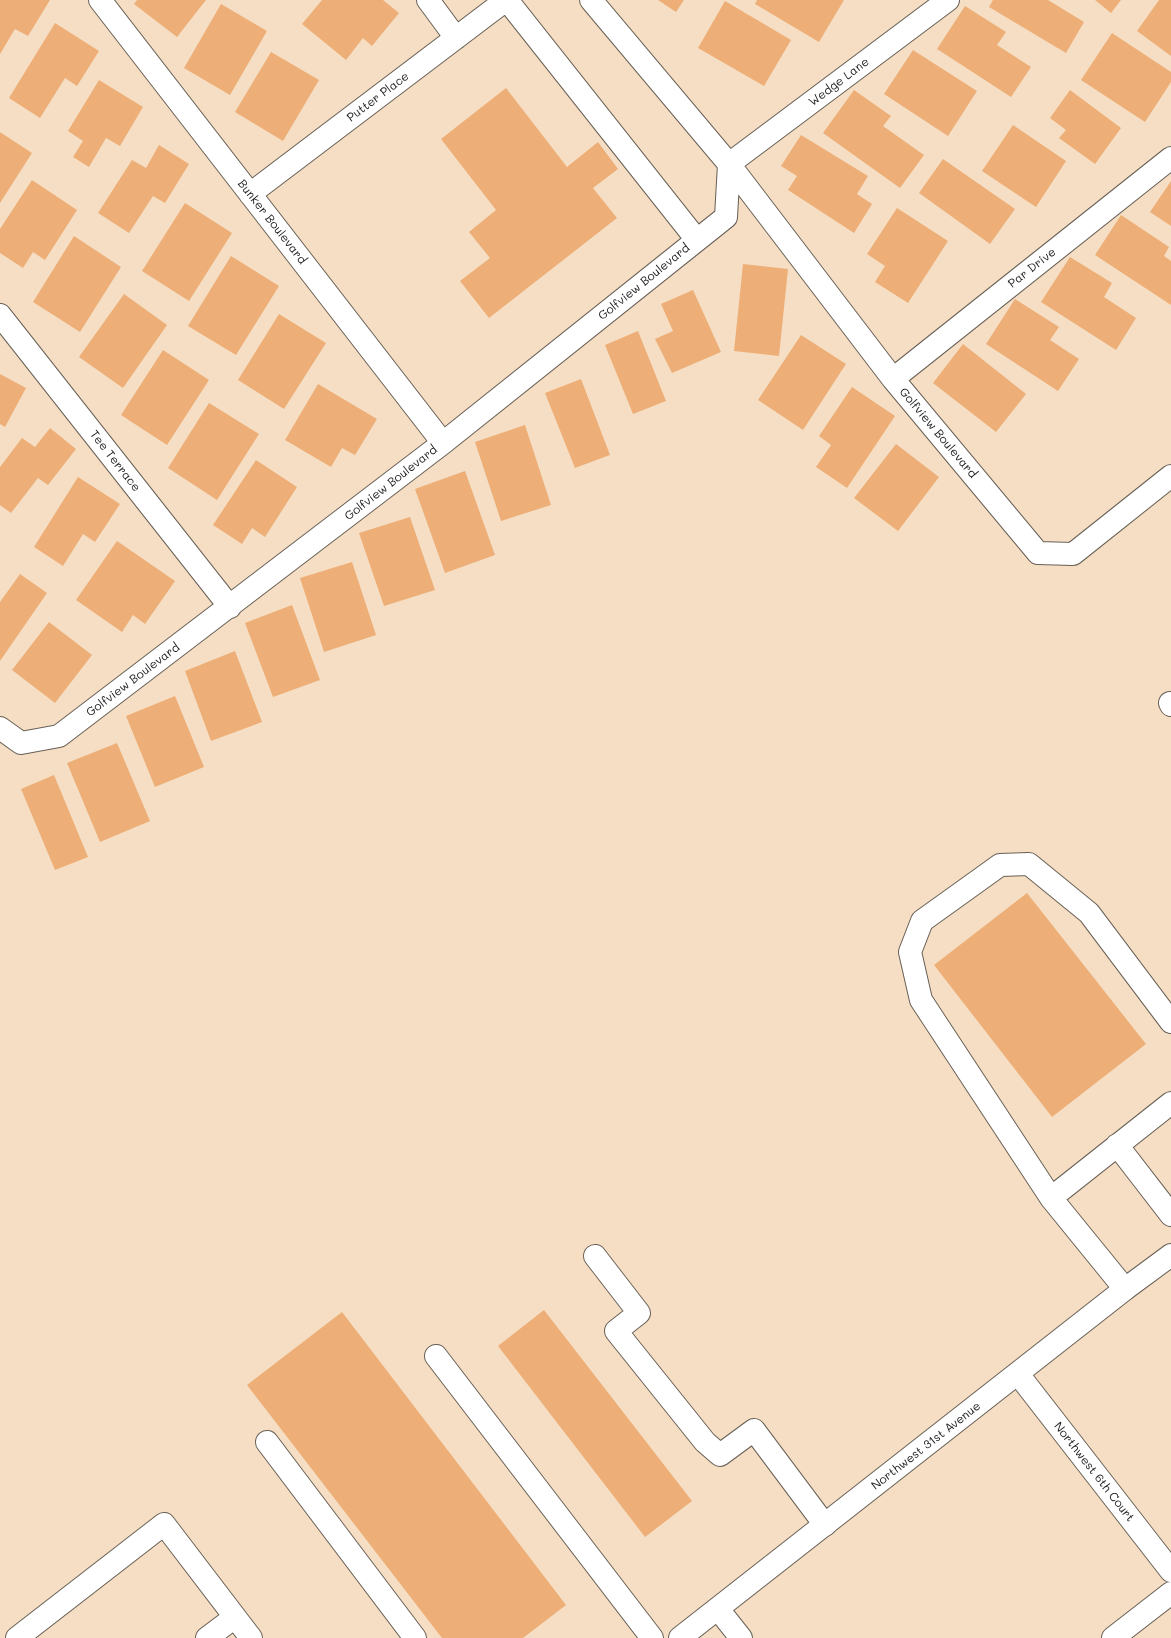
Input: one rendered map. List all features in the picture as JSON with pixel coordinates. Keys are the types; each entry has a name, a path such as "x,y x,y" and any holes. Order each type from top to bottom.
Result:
{"street":[{"name":"Bunker Boulevard","path":"100,0 443,443"},
{"path":"428,0 456,38"},
{"name":"Putter Place","path":"250,194 506,0"},
{"path":"506,0 697,240"},
{"name":"Golfview Boulevard","path":"591,0 729,164 893,379 1038,553 1073,554 1171,476"},
{"name":"Wedge Lane","path":"729,164 948,0"},
{"name":"Par Drive","path":"893,379 1171,158"},
{"name":"Golfview Boulevard","path":"0,728 21,743 59,736 443,443 726,217 729,164"},
{"name":"Tee Terrace","path":"0,315 230,607"},
{"path":"1125,1289 1051,1198 921,1000 910,952 922,921 1000,865 1029,864 1089,913 1171,1022"},
{"path":"1051,1198 1171,1103"},
{"path":"1117,1145 1171,1215"},
{"name":"Northwest 31st Avenue","path":"680,1638 1125,1289 1171,1255"},
{"path":"595,1256 639,1313 616,1331 705,1442 720,1455 754,1430 825,1525"},
{"path":"436,1356 652,1638"},
{"name":"Northwest 6th Court","path":"1018,1374 1168,1560"},
{"path":"267,1442 415,1638"},
{"path":"17,1638 164,1524 251,1638"},
{"path":"1113,1638 1171,1594"},
{"path":"718,1609 741,1638"},
{"path":"207,1638 235,1617"}],"building":[{"path":"0,0 50,0 28,36 15,29 0,54"},
{"path":"137,0 206,0 177,37 134,4"},
{"path":"322,0 383,0 399,13 372,46 363,38 346,60 302,24"},
{"path":"658,0 684,0 676,12"},
{"path":"757,0 844,0 819,42 755,4"},
{"path":"993,0 1048,0 1084,22 1066,53 989,7"},
{"path":"1095,0 1121,0 1111,13"},
{"path":"1159,0 1171,0 1171,56 1137,31"},
{"path":"725,1 791,40 764,86 698,48"},
{"path":"221,4 267,31 230,95 184,68"},
{"path":"965,6 1006,32 997,45 1031,67 1011,97 937,49"},
{"path":"55,23 99,51 77,86 65,78 40,118 9,98"},
{"path":"1112,33 1171,72 1171,82 1145,122 1081,80"},
{"path":"913,50 977,91 948,136 884,94"},
{"path":"271,52 319,80 283,141 235,112"},
{"path":"99,80 143,107 120,146 106,138 89,167 73,157 83,141 68,131"},
{"path":"506,88 567,167 598,142 618,169 593,188 617,218 489,318 460,281 490,258 469,232 496,210 441,139"},
{"path":"854,90 891,116 883,126 924,155 900,188 823,133"},
{"path":"1070,90 1121,128 1095,164 1059,138 1066,130 1050,118"},
{"path":"1013,125 1066,161 1036,207 982,171"},
{"path":"0,132 32,153 0,203"},
{"path":"801,135 868,176 857,194 872,204 854,233 788,190 797,176 781,166"},
{"path":"159,145 189,164 165,203 153,196 129,233 98,213 132,160 146,168"},
{"path":"943,159 1015,209 990,244 919,193"},
{"path":"32,180 77,210 45,260 33,252 23,268 0,253 0,229"},
{"path":"1171,181 1171,226 1150,212"},
{"path":"185,203 232,233 189,301 142,271"},
{"path":"897,208 948,241 908,303 875,282 885,266 867,254"},
{"path":"1121,215 1169,247 1164,256 1171,261 1171,305 1095,255"},
{"path":"74,236 121,267 80,332 33,302"},
{"path":"231,256 279,286 236,355 188,326"},
{"path":"1070,257 1112,283 1104,297 1136,318 1116,350 1041,302"},
{"path":"743,264 788,269 779,356 734,351"},
{"path":"693,290 721,352 672,373 655,339 673,331 661,304"},
{"path":"124,294 167,325 123,388 79,357"},
{"path":"1015,299 1059,327 1050,340 1079,359 1058,391 986,344"},
{"path":"279,314 326,343 284,409 238,380"},
{"path":"638,331 666,401 633,414 605,345"},
{"path":"801,335 846,364 803,430 758,400"},
{"path":"963,344 1026,394 996,432 933,383"},
{"path":"163,350 209,380 167,445 121,415"},
{"path":"0,374 26,388 5,427 0,424"},
{"path":"581,379 610,455 575,468 545,393"},
{"path":"318,384 377,419 355,455 342,448 331,467 285,440"},
{"path":"852,387 895,416 847,488 816,467 831,445 819,436"},
{"path":"209,403 259,434 217,500 168,468"},
{"path":"525,425 551,505 501,521 475,442"},
{"path":"50,428 76,449 48,485 38,478 11,513 0,505 0,467 22,438 35,447"},
{"path":"896,444 939,477 898,531 854,498"},
{"path":"256,460 297,487 265,537 252,528 242,544 213,525"},
{"path":"465,471 495,555 445,573 415,489"},
{"path":"78,477 120,504 95,542 83,534 63,566 34,547"},
{"path":"410,517 435,590 384,606 359,533"},
{"path":"117,541 175,581 145,624 133,615 122,632 76,600"},
{"path":"352,562 376,635 324,652 300,578"},
{"path":"20,574 47,593 0,661 0,602"},
{"path":"292,605 320,680 273,697 245,623"},
{"path":"49,622 92,655 55,703 12,670"},
{"path":"235,651 262,722 211,741 185,671"},
{"path":"175,696 204,767 155,787 126,716"},
{"path":"117,743 150,821 100,842 67,763"},
{"path":"54,775 88,857 55,870 21,789"},
{"path":"1027,893 1146,1044 1052,1117 934,965"},
{"path":"544,1310 692,1501 645,1537 498,1346"},
{"path":"342,1312 566,1605 523,1638 442,1638 247,1385"}]}
